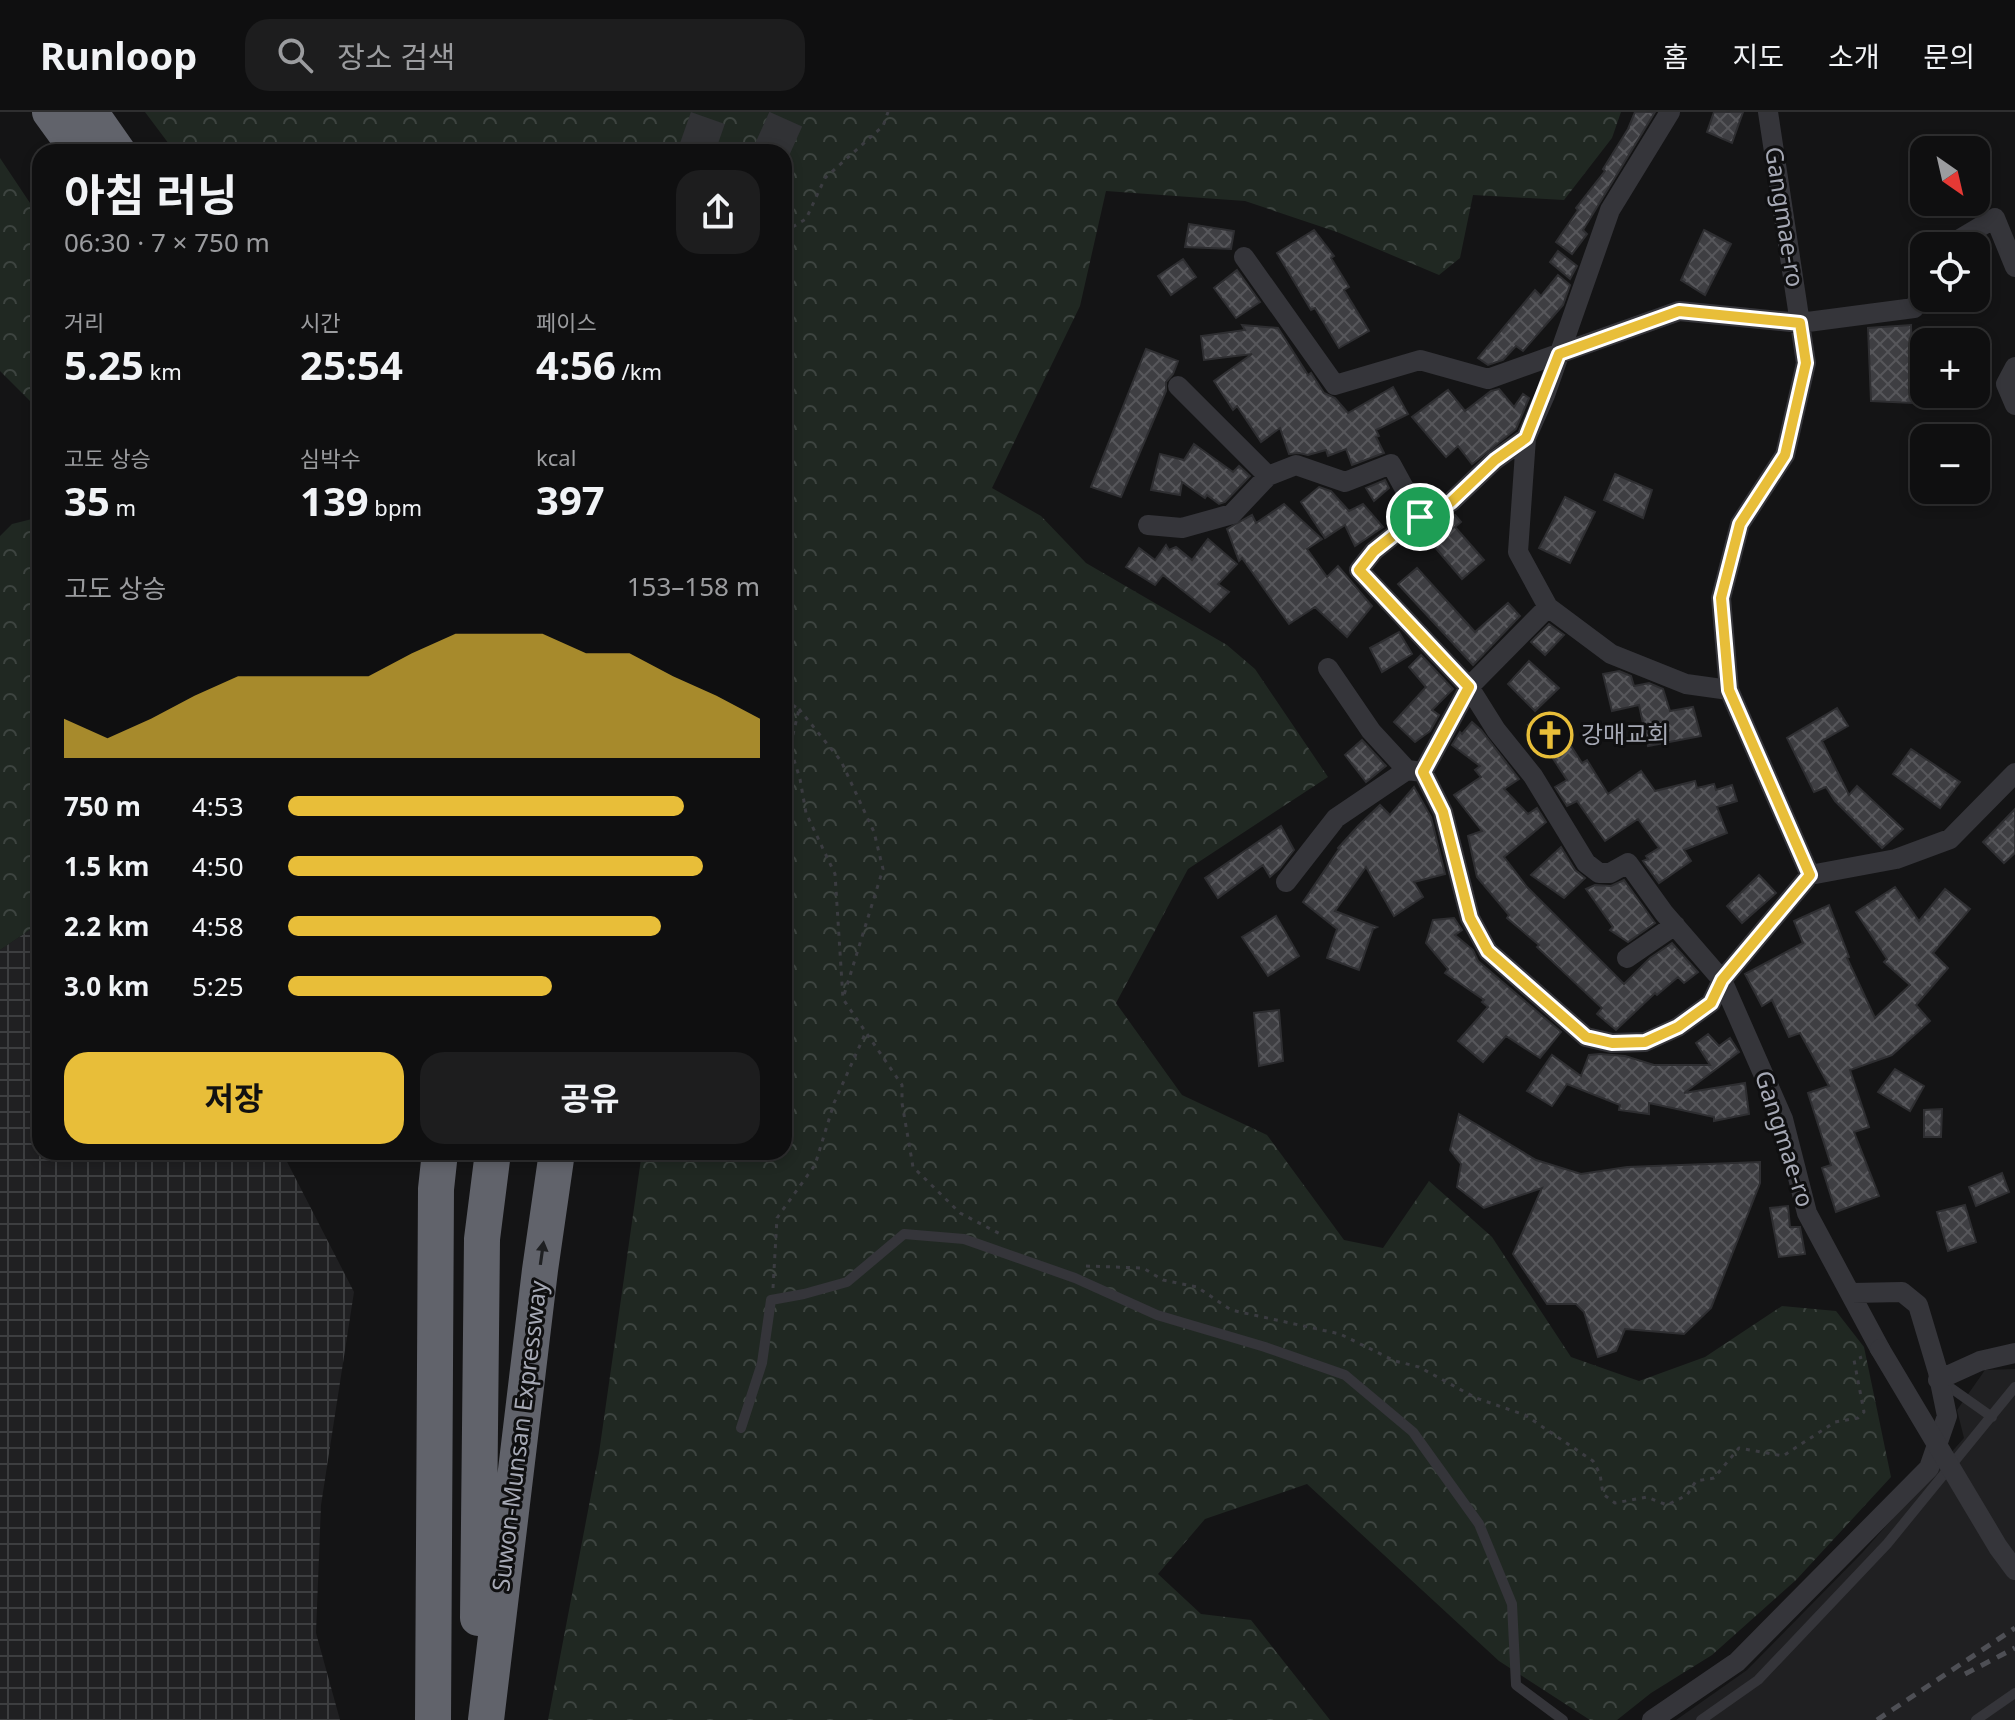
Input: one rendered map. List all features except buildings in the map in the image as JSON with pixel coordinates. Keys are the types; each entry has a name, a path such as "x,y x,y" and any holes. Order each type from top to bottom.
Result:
{"highway":[{"path":"50,112 73,144"},
{"path":"90,112 112,144"},
{"path":"433,1160 436,1189"},
{"path":"433,1720 436,1189 439,1160"},
{"name":"Suwon-Munsan Expressway","path":"477,1720 482,1239 492,1160"},
{"name":"Suwon-Munsan Expressway","path":"486,1720 556,1160"}],"street":[{"path":"1670,112 1610,210 1526,438 1518,552 1548,607 1611,654 1686,684 1729,690"},
{"name":"Gangmae-ro","path":"1768,112 1806,363 1785,455 1740,524 1721,598 1729,690 1810,875"},
{"path":"1972,232 1995,218 2015,267"},
{"name":"Gangmae-ro","path":"1244,257 1335,385 1420,360 1488,379 1679,311 1800,323"},
{"path":"1800,323 1910,309"},
{"path":"2015,367 2006,384 2015,405"},
{"path":"1178,386 1268,476"},
{"path":"1469,687 1359,570 1374,551 1409,523 1451,502 1495,460 1526,438"},
{"path":"1148,525 1182,528 1232,514 1268,476 1296,465 1345,482 1391,464 1420,517"},
{"path":"1286,882 1336,818 1415,771 1469,687 1548,607"},
{"path":"1328,668 1371,731 1415,771 1443,812 1470,918 1488,951 1586,1037 1612,1043 1645,1042 1678,1027 1711,1003 1722,980 1810,875 1896,859 1950,839 2015,773"},
{"name":"Gangmae-ro","path":"1469,687 1496,730 1533,776 1586,863 1599,873 1610,873 1628,863 1722,980 1783,1119 1807,1213 1880,1349 1998,1547 2015,1570"},
{"path":"1627,958 1675,925"},
{"path":"1652,1720 1737,1662 1929,1468 1947,1416 1918,1305 1902,1292 1852,1293"},
{"path":"1938,1380 1980,1361 2015,1353"}],"lane":[{"path":"741,1428 762,1363 771,1300 847,1282 904,1234 964,1239 1075,1278 1157,1315 1345,1375 1413,1432 1479,1524 1512,1604 1516,1685 1563,1720"},
{"path":"1938,1380 1992,1417"},
{"path":"1701,1720 1758,1680 1887,1544 2015,1387"},
{"path":"1976,1720 2015,1693"}],"path":[{"path":"792,227 806,219 825,178 883,126 888,112"},
{"path":"792,705 799,709 841,761 874,832 883,869 843,999"},
{"path":"792,739 799,709"},
{"path":"792,753 806,813 835,874 843,999 902,1085 913,1167 960,1213 1004,1237"},
{"path":"771,1300 777,1218 815,1165 834,1103 866,1032"},
{"path":"1077,1266 1143,1268 1163,1280 1197,1287 1231,1310 1340,1334 1395,1361 1419,1367 1476,1398 1525,1415 1593,1461 1600,1474 1603,1494 1615,1503 1647,1497 1667,1505 1687,1495 1696,1481 1714,1478 1739,1448 1783,1456 1835,1422 1858,1418 1864,1412 1854,1360 1880,1349"}],"shaded area":[{"path":"32,928 32,1160 286,1160 354,1292 321,1505 316,1633 340,1720 0,1720 0,950"},
{"path":"2015,1369 2015,1720 1676,1720 1747,1670 1862,1553 1964,1438 1957,1410 1985,1370"}],"green space":[{"path":"145,112 1621,112 1612,138 1564,200 1473,195 1460,258 1439,275 1337,232 1245,201 1106,191 1080,306 992,488 1041,516 1086,563 1227,645 1255,669 1328,777 1188,869 1116,1003 1182,1095 1267,1135 1344,1240 1383,1248 1429,1181 1492,1237 1571,1357 1639,1381 1705,1357 1782,1306 1836,1311 1864,1347 1891,1477 1796,1580 1712,1655 1651,1693 1617,1720 1590,1720 1499,1661 1307,1484 1205,1519 1158,1574 1201,1614 1251,1620 1330,1720 548,1720 599,1453 641,1160 792,1160 792,144 169,144"},
{"path":"0,158 32,206 32,403 0,371"},
{"path":"32,519 32,928 0,950 0,536 12,524"}],"tunnel":[{"path":"699,144 710,112"},
{"path":"775,144 789,112"}],"railway":[{"path":"1877,1720 2015,1628"},
{"path":"1965,1674 2015,1648"}],"place":[{"name":"강매교회","path":"1550,735"}],"route":[{"path":"1679,311 1800,323 1806,363 1785,455 1740,524 1721,598 1729,690 1810,875 1722,980 1711,1003 1678,1027 1645,1042 1612,1043 1586,1037 1488,951 1470,918 1443,812 1423,772 1469,687 1359,570 1374,551 1420,517 1451,502 1495,460 1526,438 1559,354 1679,311"}]}
